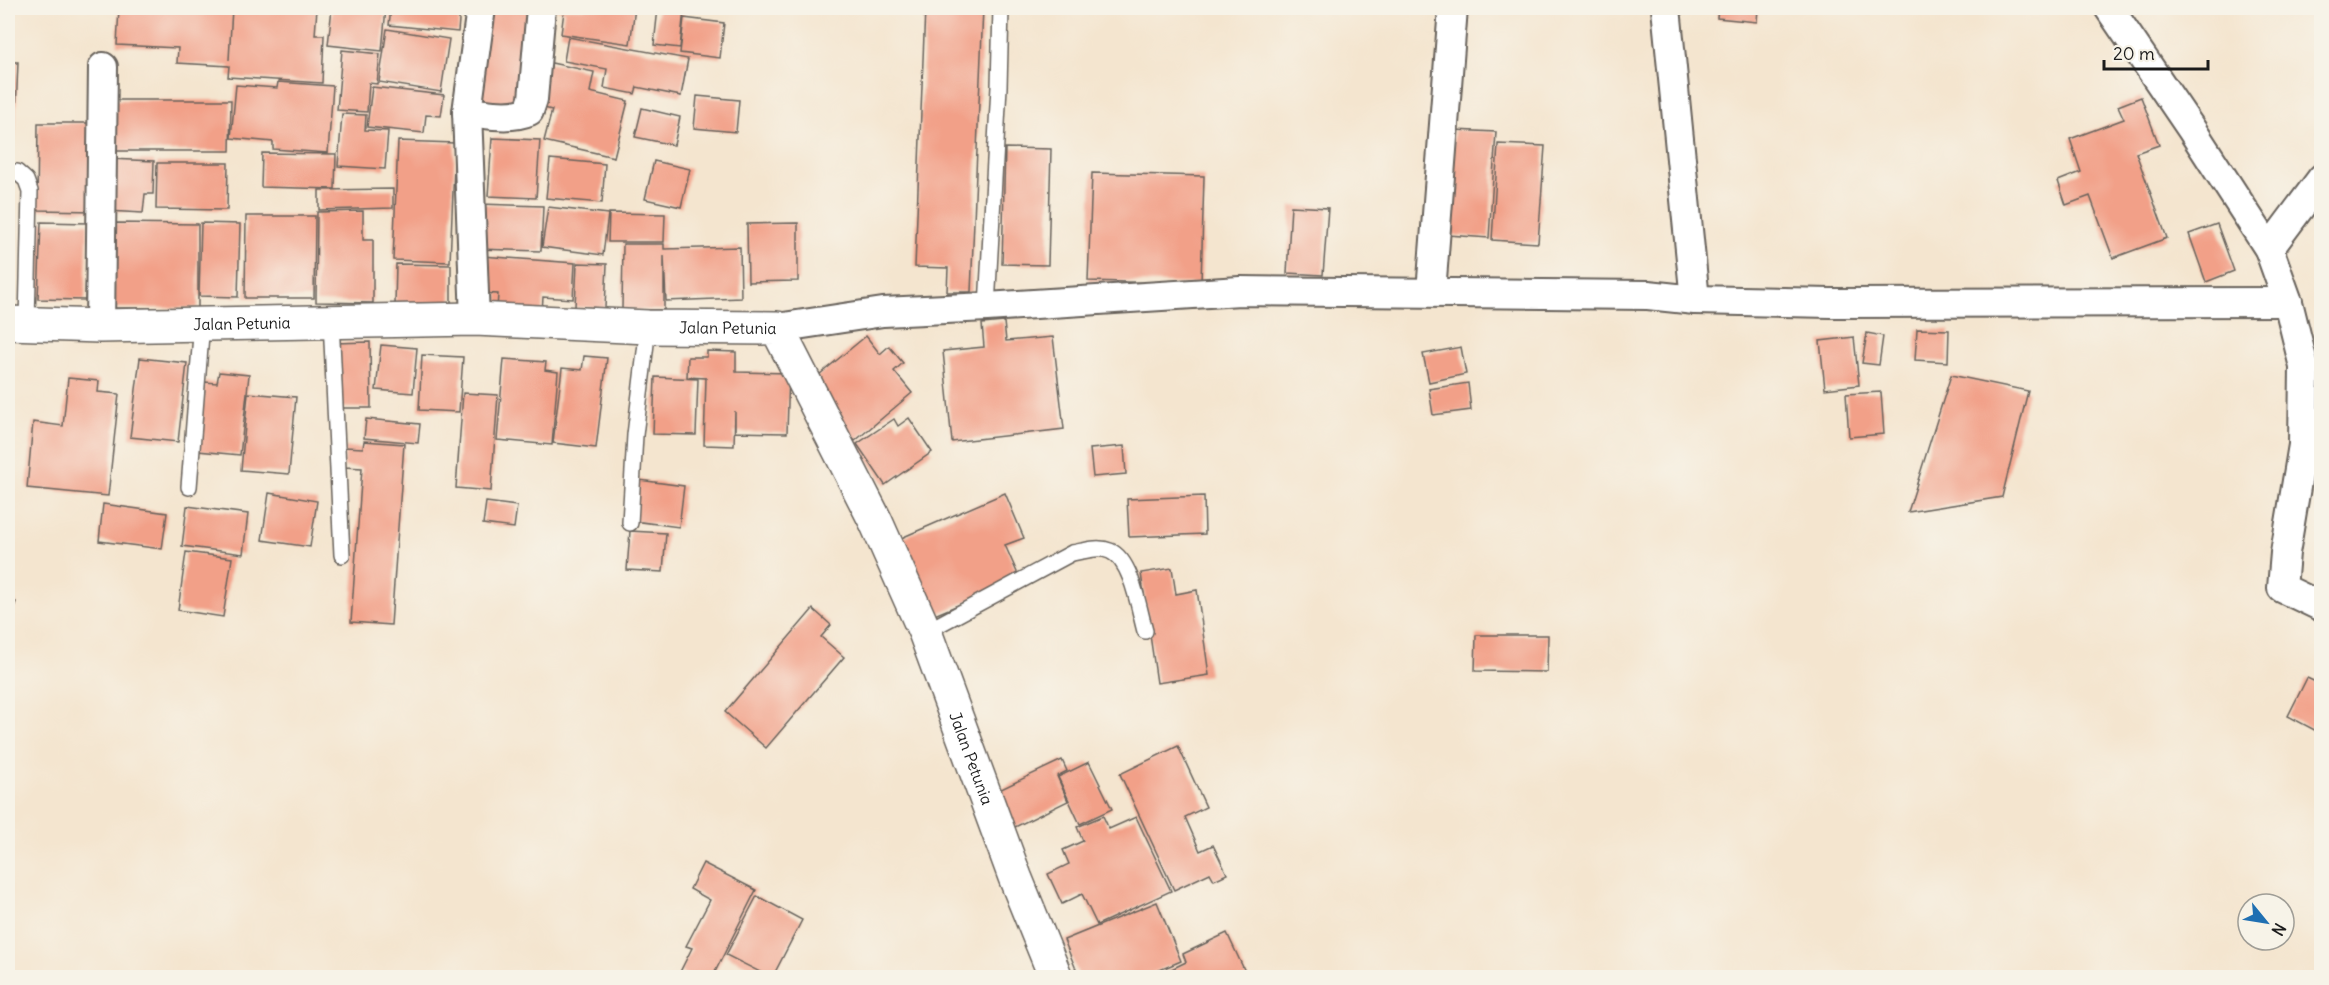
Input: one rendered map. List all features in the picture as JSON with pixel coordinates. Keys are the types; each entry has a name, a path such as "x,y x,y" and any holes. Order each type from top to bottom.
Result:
{"street":[{"path":"475,319 467,112 481,8"},
{"path":"467,112 509,116 529,111 533,99 542,8"},
{"path":"1431,292 1453,8"},
{"path":"1666,8 1695,300"},
{"path":"2109,8 2269,249 2288,302 2304,367 2303,446 2285,553 2282,588 2322,608"},
{"path":"100,326 103,67"},
{"path":"2269,249 2322,178"},
{"path":"777,328 883,312 1240,291 1648,294 1695,300 2016,304 2288,302"},
{"name":"Jalan Petunia","path":"17,323 100,326 202,322 475,319 648,327 777,328 876,522 925,632 1015,877 1056,978"}],"lane":[{"path":"987,307 1001,8"},
{"path":"8,173 17,172 26,180 30,191 17,323"},
{"path":"331,320 342,555"},
{"path":"189,487 202,322"},
{"path":"630,523 635,435 648,327"},
{"path":"925,632 1072,553 1097,549 1111,551 1122,562 1129,574 1145,631"}],"building":[{"path":"119,8 317,8 315,35 324,35 322,83 228,77 229,66 177,63 178,48 117,45"},
{"path":"332,8 386,8 382,51 328,45"},
{"path":"391,8 460,8 458,32 389,25"},
{"path":"485,8 539,8 529,106 476,101"},
{"path":"551,8 635,8 630,44 561,34 564,11"},
{"path":"658,8 684,9 680,48 654,45"},
{"path":"925,8 983,8 971,292 947,292 948,268 915,267"},
{"path":"1718,8 1758,8 1757,22 1717,18"},
{"path":"684,18 724,23 720,58 680,53"},
{"path":"387,29 449,39 441,92 379,82"},
{"path":"568,37 688,59 681,96 637,87 635,94 604,88 607,69 564,61"},
{"path":"342,50 380,54 377,84 369,83 367,112 337,110"},
{"path":"8,62 18,62 15,137 8,137"},
{"path":"547,62 594,72 590,92 628,101 614,157 544,141 552,110 536,106"},
{"path":"278,82 333,86 328,153 273,149 273,142 231,138 236,85 277,88"},
{"path":"372,87 444,95 441,116 426,115 424,133 367,127"},
{"path":"697,96 739,100 736,132 694,128"},
{"path":"2141,97 2159,145 2136,153 2167,238 2113,258 2090,196 2066,205 2058,181 2081,172 2070,139 2124,119 2118,106"},
{"path":"110,100 231,100 230,151 110,151"},
{"path":"642,108 680,117 674,145 635,137"},
{"path":"342,114 366,115 365,130 388,131 385,169 338,166"},
{"path":"38,123 97,123 96,211 37,210"},
{"path":"1454,130 1496,132 1489,238 1448,235"},
{"path":"492,138 540,140 536,198 488,196"},
{"path":"398,141 455,143 450,262 393,260"},
{"path":"1498,144 1545,146 1538,243 1492,240"},
{"path":"1005,148 1051,149 1048,265 1002,264"},
{"path":"262,153 336,154 335,189 261,187"},
{"path":"109,159 154,161 153,194 145,194 143,213 107,211"},
{"path":"550,159 605,164 602,203 546,198"},
{"path":"654,161 690,169 681,207 645,199"},
{"path":"157,163 228,163 227,210 156,209"},
{"path":"1092,173 1204,176 1201,284 1088,281"},
{"path":"393,189 393,208 319,210 319,190"},
{"path":"480,204 543,206 541,251 478,249"},
{"path":"1291,206 1328,208 1323,275 1287,273"},
{"path":"548,207 608,214 603,255 542,247"},
{"path":"363,211 363,240 373,240 373,303 316,302 317,212"},
{"path":"609,213 665,214 664,242 608,242"},
{"path":"246,216 315,216 314,298 245,298"},
{"path":"41,222 88,223 85,300 38,299"},
{"path":"114,223 198,224 198,308 113,308"},
{"path":"201,223 240,224 238,297 199,296"},
{"path":"798,223 798,281 748,282 747,224"},
{"path":"2217,224 2234,271 2206,282 2189,234"},
{"path":"623,244 664,244 664,249 740,247 741,298 666,301 664,256 664,310 622,310"},
{"path":"482,256 575,263 573,299 543,297 542,312 497,309 498,294 480,293"},
{"path":"577,263 607,264 605,308 575,307"},
{"path":"396,264 451,265 451,306 395,305"},
{"path":"1004,322 1006,341 1053,337 1064,429 952,442 943,351 984,347 982,324"},
{"path":"1917,329 1949,330 1948,362 1915,360"},
{"path":"1867,333 1883,336 1879,365 1862,363"},
{"path":"866,336 880,354 889,346 903,363 894,371 912,393 855,441 808,384"},
{"path":"1854,337 1859,385 1825,389 1820,341"},
{"path":"370,342 371,408 335,408 334,343"},
{"path":"381,345 417,348 413,393 376,390"},
{"path":"1461,347 1466,374 1429,382 1423,354"},
{"path":"707,351 736,352 736,372 789,373 787,433 735,432 735,411 734,446 704,445 706,378 687,377 688,357 707,357"},
{"path":"422,355 463,357 459,412 419,410"},
{"path":"584,356 607,358 596,448 553,443 562,368 582,370"},
{"path":"140,358 187,363 178,442 130,437"},
{"path":"504,359 546,362 545,370 558,372 552,445 497,440"},
{"path":"219,372 249,375 240,455 198,451 205,382 217,383"},
{"path":"1951,375 2028,391 2002,497 1908,512"},
{"path":"655,377 698,379 696,435 653,434"},
{"path":"68,378 99,381 98,392 119,394 108,496 27,488 33,422 63,426"},
{"path":"1468,383 1471,410 1433,415 1429,389"},
{"path":"1881,392 1884,434 1849,437 1846,394"},
{"path":"248,393 296,397 289,474 241,470"},
{"path":"463,393 498,395 491,491 456,488"},
{"path":"909,418 932,452 885,485 857,444 894,419 898,426"},
{"path":"366,419 420,424 418,443 364,438"},
{"path":"364,441 404,444 391,625 351,622 362,468 344,467 345,447 363,448"},
{"path":"1124,446 1126,474 1093,477 1090,449"},
{"path":"639,480 684,486 679,527 634,521"},
{"path":"269,493 317,501 310,547 262,540"},
{"path":"1005,493 1024,538 1005,545 1020,579 925,619 892,542"},
{"path":"1204,496 1205,534 1129,537 1127,499"},
{"path":"486,502 517,506 514,528 483,524"},
{"path":"103,504 167,513 162,549 99,541"},
{"path":"187,506 248,514 243,554 182,546"},
{"path":"630,531 666,533 663,572 627,570"},
{"path":"186,552 232,558 223,617 178,610"},
{"path":"1172,568 1176,594 1197,590 1209,675 1157,683 1141,573"},
{"path":"8,599 16,602 8,623"},
{"path":"813,609 831,625 821,637 844,657 766,748 725,712"},
{"path":"1476,635 1548,635 1547,672 1475,671"},
{"path":"2307,678 2322,685 2322,734 2288,716"},
{"path":"1178,746 1206,807 1185,817 1200,851 1213,845 1227,874 1214,880 1210,873 1174,890 1120,774"},
{"path":"1062,760 1067,771 1057,776 1068,801 1013,828 997,791"},
{"path":"1089,762 1112,809 1080,824 1058,777"},
{"path":"1103,816 1109,829 1136,817 1171,891 1097,925 1082,894 1062,904 1048,874 1069,864 1063,850 1083,841 1077,827"},
{"path":"703,863 756,890 712,978 692,978 680,972 692,948 686,946 710,900 690,889"},
{"path":"757,896 802,920 772,978 726,955"},
{"path":"1157,902 1181,961 1141,978 1069,978 1078,974 1064,940"},
{"path":"1227,933 1248,978 1153,978 1186,962 1183,954"}]}
